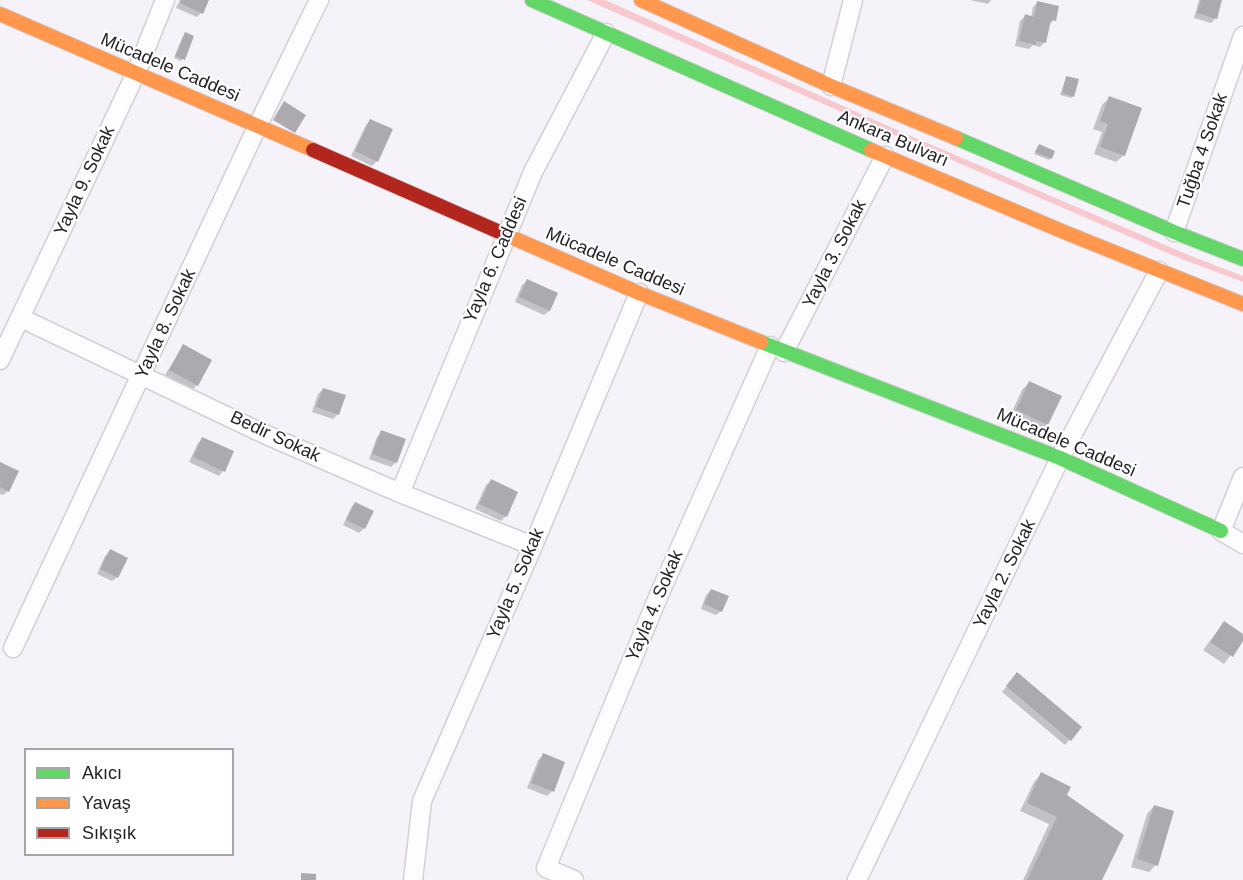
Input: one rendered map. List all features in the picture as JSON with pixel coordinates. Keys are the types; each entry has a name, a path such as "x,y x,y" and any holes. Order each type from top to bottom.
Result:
{"main road":[{"name":"Ankara Bulvarı","path":"531,0 885,156 1243,304"},
{"name":"Ankara Bulvarı","path":"640,0 831,86 1174,232 1243,259"},
{"name":"Mücadele Caddesi","path":"0,14 639,293 1060,458 1221,531"}],"street":[{"name":"Yayla 9. Sokak","path":"0,360 136,73 165,0"},
{"name":"Yayla 8. Sokak","path":"13,648 319,0"},
{"path":"831,86 853,0"},
{"name":"Yayla 6. Caddesi","path":"400,493 533,172 606,33"},
{"name":"Tuğba 4 Sokak","path":"1174,232 1242,43"},
{"name":"Yayla 3. Sokak","path":"777,349 885,156"},
{"name":"Yayla 2. Sokak","path":"857,880 1060,458 1159,271"},
{"name":"Yayla 5. Sokak","path":"413,880 422,801 533,546 639,293"},
{"name":"Bedir Sokak","path":"21,318 262,433 400,493 533,546"},
{"name":"Yayla 4. Sokak","path":"574,880 546,868 658,597 777,349"},
{"path":"1243,477 1221,531 1243,544"}],"shaded area":[{"path":"587,0 605,0 904,133 1243,276 1243,282 1179,258"}],"building":[{"path":"181,0 209,0 203,14 180,3"},
{"path":"1201,0 1222,0 1217,19 1197,13"},
{"path":"1037,1 1059,6 1056,21 1051,20 1046,43 1036,41 1036,45 1019,41 1025,14 1034,17"},
{"path":"185,32 194,36 185,60 175,56"},
{"path":"1066,76 1079,79 1074,97 1062,93"},
{"path":"1109,96 1142,108 1125,156 1100,147 1108,124 1100,121"},
{"path":"284,101 306,115 295,133 273,120"},
{"path":"370,119 393,129 378,162 355,151"},
{"path":"1039,144 1055,151 1052,159 1035,152"},
{"path":"527,279 558,293 550,311 519,297"},
{"path":"183,344 212,360 198,386 169,370"},
{"path":"1029,381 1062,396 1048,425 1016,410"},
{"path":"323,388 346,395 339,415 316,407"},
{"path":"381,430 406,439 397,463 372,454"},
{"path":"202,437 234,451 225,472 193,457"},
{"path":"0,462 19,471 9,492 0,487"},
{"path":"491,479 518,492 507,517 479,504"},
{"path":"355,502 374,511 365,529 346,520"},
{"path":"110,549 128,558 118,578 100,569"},
{"path":"711,589 729,596 722,612 704,604"},
{"path":"1224,621 1243,634 1243,641 1233,657 1210,642"},
{"path":"1017,672 1082,727 1071,741 1006,686"},
{"path":"543,753 565,762 554,792 531,783"},
{"path":"1041,772 1071,787 1067,795 1124,835 1102,880 1027,880 1057,817 1027,803"},
{"path":"1154,805 1174,811 1158,866 1137,859"},
{"path":"301,873 316,874 316,880 301,880"}],"traffic: fast":[{"path":"532,0 871,150"},
{"path":"956,138 1174,232 1243,259"},
{"path":"761,342 1060,458 1221,531"}],"traffic: slow":[{"path":"641,0 831,86 956,138"},
{"path":"0,14 313,150"},
{"path":"871,150 1064,232 1243,304"},
{"path":"504,234 639,293 761,342"}],"traffic: jam":[{"path":"313,150 504,234"}]}
